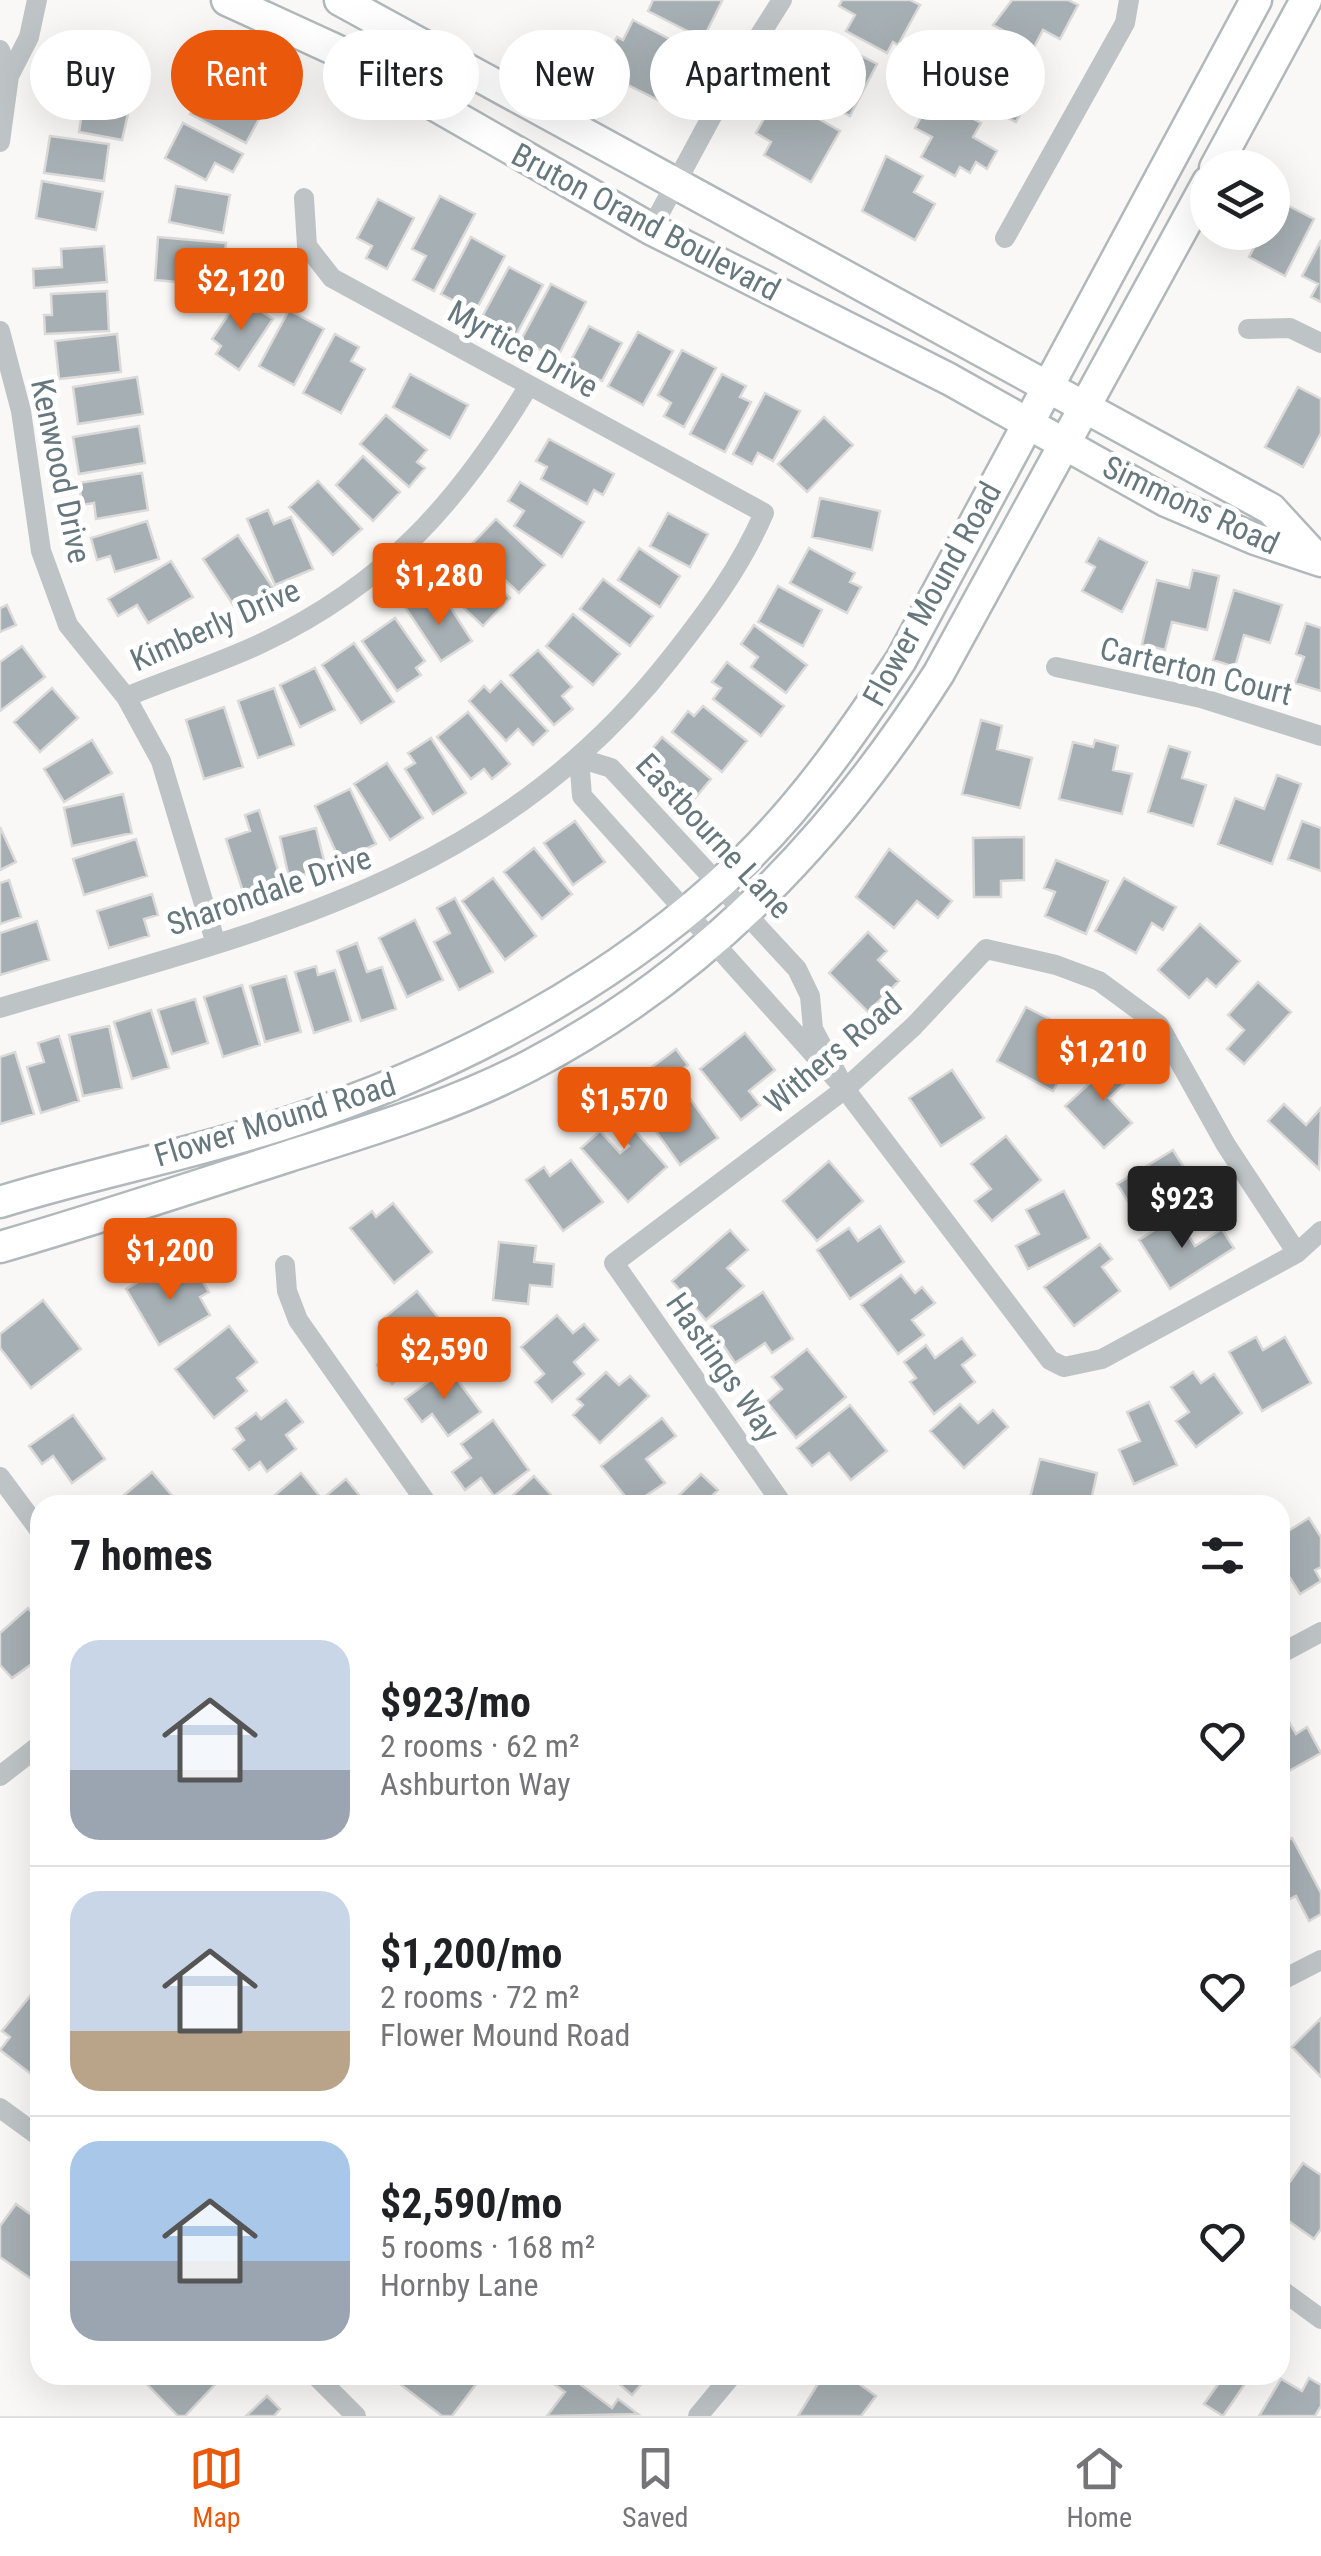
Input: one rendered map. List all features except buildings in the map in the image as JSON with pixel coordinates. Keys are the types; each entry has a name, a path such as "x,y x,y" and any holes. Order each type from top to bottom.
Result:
{"main road":[{"name":"Bruton Orand Boulevard","path":"227,0 351,57 651,229 1066,444"},
{"name":"Bruton Orand Boulevard","path":"340,0 1086,407"},
{"name":"Flower Mound Road","path":"0,1202 290,1122 406,1081 519,1024 653,938 718,884 798,800 854,732 902,660 1026,422 1256,0"},
{"path":"1225,150 1306,0"},
{"name":"Flower Mound Road","path":"0,1247 414,1117 528,1066 604,1022 745,914 840,815 890,749 939,673 1190,215"},
{"name":"Simmons Road","path":"1086,407 1271,509 1320,561"},
{"name":"Simmons Road","path":"1066,444 1166,500 1255,539 1320,561"}],"street":[{"path":"0,142 9,76 29,37 37,0"},
{"path":"651,229 732,78 782,0"},
{"path":"1005,238 1125,23 1129,0"},
{"path":"0,50 9,76"},
{"name":"Myrtice Drive","path":"304,198 307,246 332,278 764,513"},
{"path":"1248,329 1290,328 1321,342"},
{"name":"Kenwood Drive","path":"0,331 21,411 42,551 68,625 126,697 161,761 216,944"},
{"name":"Kimberly Drive","path":"126,697 259,645 318,614 376,573 436,519 472,476 528,387"},
{"name":"Sharondale Drive","path":"0,1008 323,910 416,869 500,818 579,758 630,709 740,566 764,513"},
{"name":"Carterton Court","path":"1056,667 1201,698 1321,736"},
{"name":"Eastbourne Lane","path":"845,1089 814,1029 810,996 797,969 611,768 579,758 582,796 845,1089 1038,1348 1064,1367 1102,1359 1297,1253"},
{"name":"Withers Road","path":"614,1263 845,1089 914,1026 986,949 1056,965 1099,981 1159,1025 1226,1145 1297,1253"},
{"path":"1297,1253 1321,1231"},
{"name":"Hastings Way","path":"614,1263 776,1495"},
{"path":"285,1264 288,1291 298,1320 421,1495"},
{"path":"0,1477 30,1518"},
{"path":"1290,1649 1321,1632"},
{"path":"0,1776 30,1754"},
{"path":"1290,1976 1321,1960"},
{"path":"0,2108 30,2130"},
{"path":"1290,2296 1321,2319"},
{"path":"325,2385 356,2416"},
{"path":"698,2416 724,2385"}]}
